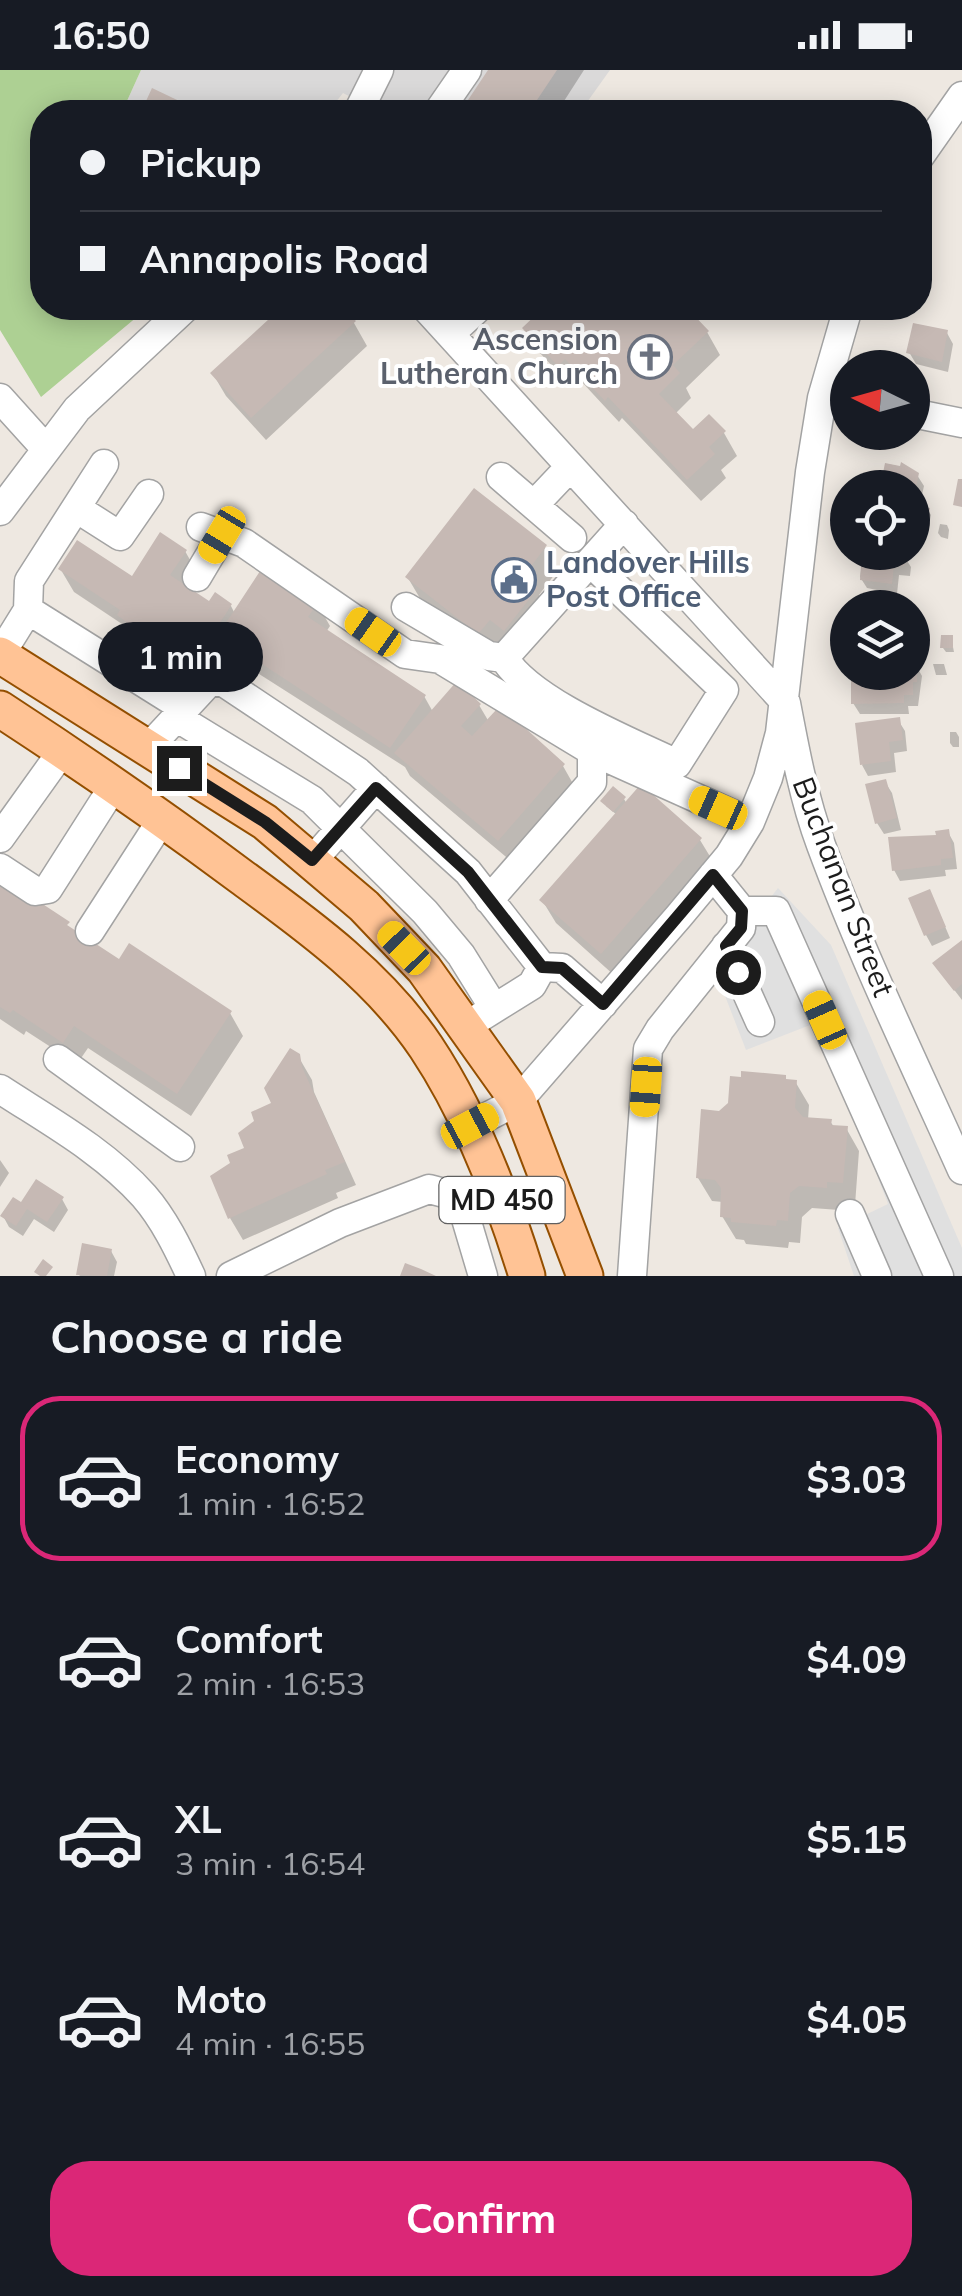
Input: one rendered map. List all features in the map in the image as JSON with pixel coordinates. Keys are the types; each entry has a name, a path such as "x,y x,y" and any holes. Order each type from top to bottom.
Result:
{"main road":[{"name":"MD 450","path":"0,655 265,822 364,906 424,969 480,1017 518,1101 586,1276"},
{"name":"MD 450","path":"1,711 116,784 324,937 389,1000 427,1048 470,1126 508,1213 527,1276"}],"street":[{"path":"364,100 379,70"},
{"path":"446,100 467,70"},
{"path":"932,140 961,100"},
{"path":"2,504 77,409 172,320"},
{"path":"437,320 786,703"},
{"path":"450,334 465,320"},
{"path":"842,350 846,320"},
{"path":"0,398 45,448"},
{"path":"470,1126 518,1101 713,875 750,822 768,778 786,703 808,490 830,417"},
{"path":"930,417 962,422"},
{"path":"0,655 28,610 29,581 104,464"},
{"path":"534,505 570,467"},
{"path":"501,477 572,538"},
{"path":"76,508 120,536 150,494"},
{"path":"504,658 624,524"},
{"path":"197,577 212,531 244,543 405,654 440,660 592,752 750,822"},
{"path":"504,658 515,676 562,706 677,764 724,690 590,562"},
{"path":"406,607 489,656 504,658"},
{"path":"28,610 312,800 425,912 460,955 480,1017 532,985 542,967"},
{"path":"146,749 211,680 225,683 358,772 468,872 542,967 562,968 603,1004"},
{"name":"Buchanan Street","path":"786,703 799,772 820,844 962,1170"},
{"path":"0,838 63,750"},
{"path":"489,900 592,782 592,752"},
{"path":"0,868 35,891 48,889 116,784"},
{"path":"312,860 376,788"},
{"path":"90,931 163,818"},
{"path":"632,1276 648,1049 741,928 742,911 713,875"},
{"path":"742,911 776,911 939,1276"},
{"path":"726,946 760,1022"},
{"path":"58,1059 180,1147"},
{"path":"0,1089 120,1172 146,1198 171,1235 191,1276"},
{"path":"231,1276 340,1223 430,1189 448,1194 464,1212 484,1276"},
{"path":"850,1214 877,1276"}],"shaded area":[{"path":"141,70 610,70 589,100 356,100 343,93 337,100 127,100"},
{"path":"778,888 831,945 962,1248 962,1276 854,1276 838,1228 888,1204 818,1022 746,1050 715,970"}],"green space":[{"path":"0,70 141,70 127,100 30,100 30,320 133,320 41,397 0,330"}],"building":[{"path":"488,70 557,70 537,100 468,100"},
{"path":"152,88 177,100 146,100"},
{"path":"268,320 356,321 251,418 210,373"},
{"path":"530,320 698,320 709,331 673,365 680,373 659,394 693,429 709,414 726,431 709,447 715,454 687,480 608,397 605,401 565,359 558,366 522,328"},
{"path":"913,323 948,330 942,362 930,359 930,350 907,350"},
{"path":"901,462 914,470 884,470 885,463 900,466"},
{"path":"958,479 962,479 962,507 953,505"},
{"path":"474,488 547,545 523,577 538,588 504,631 490,620 478,634 405,577"},
{"path":"160,532 187,550 170,575 209,601 215,592 232,604 192,666 134,628 117,615 120,610 58,569 77,540 132,576"},
{"path":"264,565 319,601 308,617 426,695 390,748 218,635"},
{"path":"861,570 893,570 892,584 860,580"},
{"path":"941,635 953,635 953,648 940,648"},
{"path":"457,681 481,704 461,726 472,736 496,710 513,717 565,764 498,841 394,753"},
{"path":"851,690 913,690 913,695 904,695 904,703 851,704"},
{"path":"900,717 903,740 889,742 891,761 860,765 855,723"},
{"path":"886,779 897,818 875,824 865,784"},
{"path":"641,784 702,838 601,954 539,900"},
{"path":"613,786 626,797 613,812 600,801"},
{"path":"949,829 953,858 941,859 941,865 892,871 888,837 936,835 935,831"},
{"path":"0,876 119,959 129,943 232,1011 177,1094 74,1026 63,1043 13,1010 10,1013 0,1007"},
{"path":"930,889 946,927 924,936 908,898"},
{"path":"962,940 962,984 954,991 932,963"},
{"path":"290,1048 300,1054 302,1067 345,1162 228,1219 210,1176 230,1163 227,1155 244,1148 238,1133 254,1121 251,1112 271,1103 264,1088"},
{"path":"741,1071 786,1075 786,1079 797,1080 795,1108 803,1117 832,1119 831,1125 848,1126 843,1183 827,1182 827,1188 799,1186 790,1193 788,1221 777,1220 776,1226 731,1222 731,1218 720,1217 721,1188 715,1180 696,1178 701,1109 719,1111 728,1103 730,1076 741,1077"},
{"path":"36,1179 64,1197 47,1222 27,1209 16,1226 0,1216 13,1197 21,1202"},
{"path":"82,1243 112,1249 107,1276 76,1275"},
{"path":"43,1259 53,1267 46,1276 40,1276 34,1272"},
{"path":"405,1263 421,1269 436,1276 400,1276"}],"place":[{"name":"Ascension Lutheran Church","path":"650,357"},
{"name":"Landover Hills Post Office","path":"514,580"}],"route":[{"path":"179,768 265,822 312,860 376,788 468,872 542,967 562,968 603,1004 713,875 742,911 741,928 726,946 738,972"}]}
